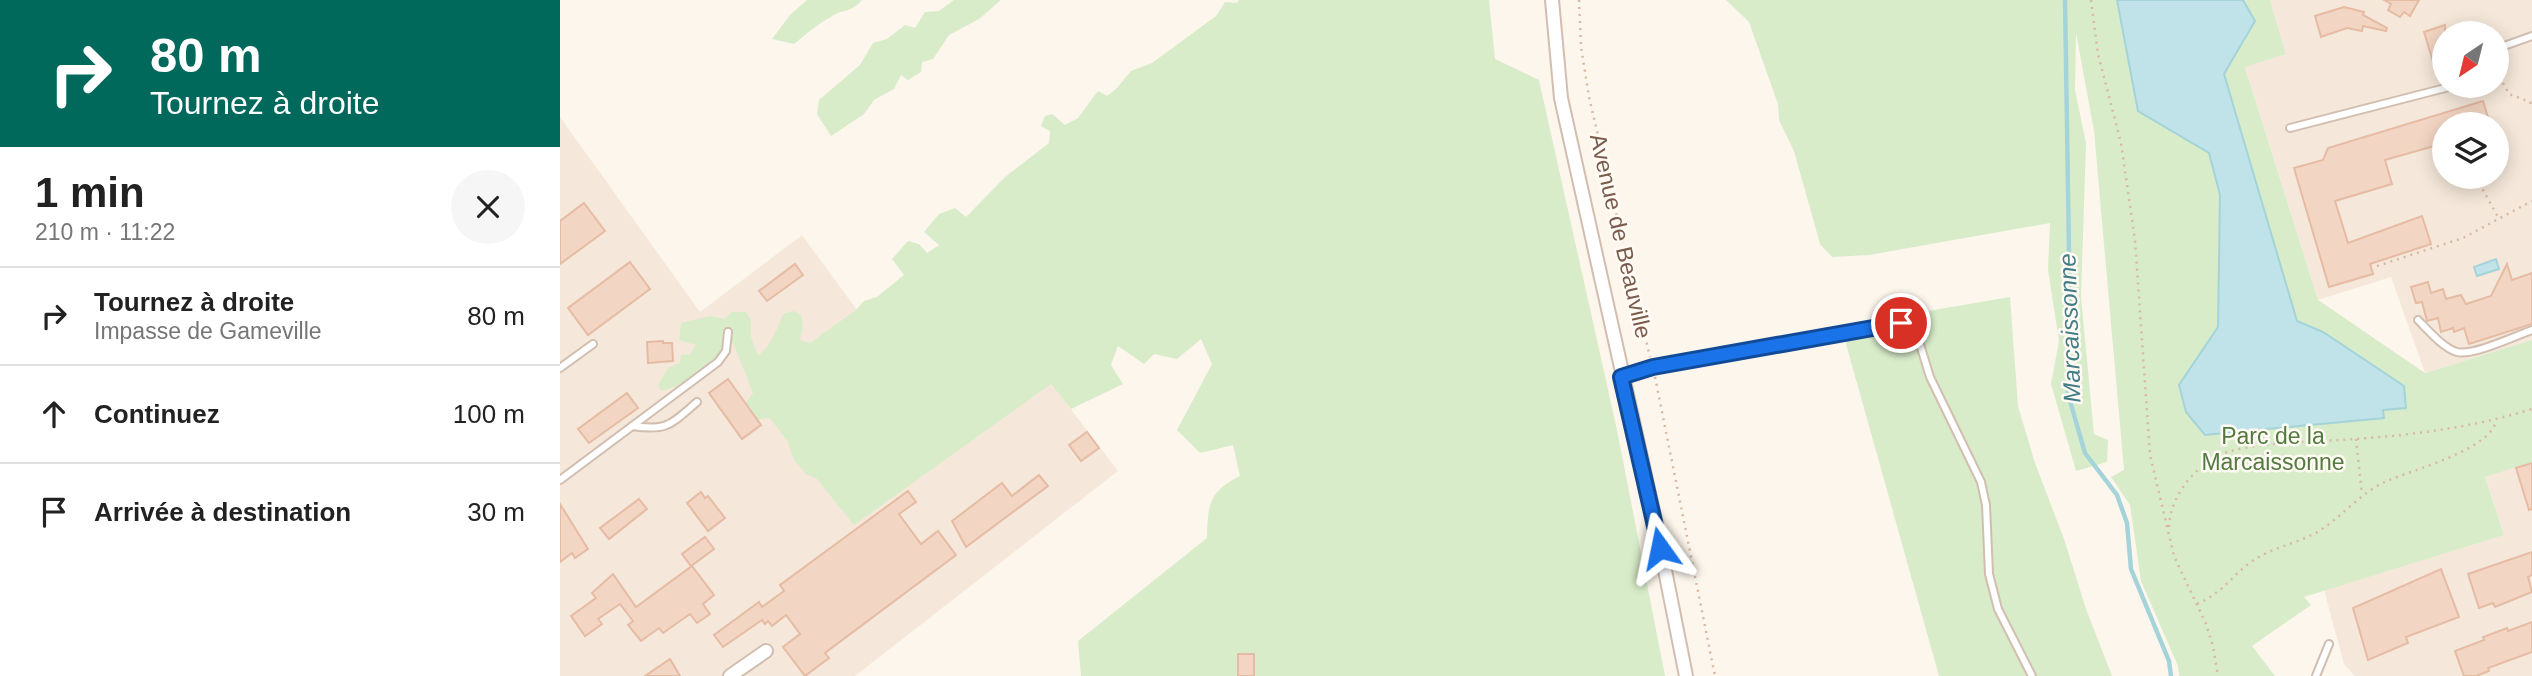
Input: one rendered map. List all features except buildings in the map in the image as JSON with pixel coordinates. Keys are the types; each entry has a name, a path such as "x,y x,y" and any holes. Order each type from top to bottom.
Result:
{"street":[{"name":"Avenue de Beauville","path":"1552,0 1561,99 1686,676"},
{"path":"730,676 766,651"}],"lane":[{"path":"2510,44 2532,36"},
{"path":"2290,128 2432,91"},
{"path":"2418,320 2457,352 2469,351 2532,330"},
{"path":"1621,377 1653,367 1901,323 1914,325 1930,377 1981,482 1986,506 1989,574 1998,609 2032,676"},
{"path":"560,480 718,362 726,351 728,332"},
{"path":"560,368 593,344"},
{"path":"632,426 654,429 667,426 696,402"},
{"path":"2316,676 2329,645"}],"path":[{"name":"Avenue de Beauville","path":"1579,0 1581,47 1589,97 1653,367 1715,676"},
{"path":"2091,0 2098,54 2121,143 2135,240 2150,455 2174,556 2210,636 2218,676"},
{"path":"2510,94 2530,102 2532,108"},
{"path":"2483,189 2499,219"},
{"path":"2377,266 2463,238 2532,201"},
{"path":"2169,534 2170,513 2179,493 2193,474 2218,455 2244,448 2412,434 2496,420 2532,408"},
{"path":"2197,604 2219,593 2239,571 2264,553 2316,533 2362,494 2435,463 2478,441 2493,430 2496,420"},
{"path":"2356,439 2362,494"}],"shaded area":[{"path":"2270,0 2532,0 2532,340 2425,373 2391,277 2318,300 2245,66 2286,54"},
{"path":"560,117 700,312 802,235 857,310 751,387 1051,383 1118,471 855,676 560,676"},
{"path":"2532,462 2532,676 2355,676 2344,664 2324,590 2504,535 2485,476"}],"green space":[{"path":"807,0 862,0 850,9 827,19 794,44 772,39 790,15"},
{"path":"954,0 1001,0 979,19 949,35 933,59 922,62 921,72 908,80 901,75 894,89 874,100 864,114 831,136 817,114 819,100 860,65 873,43 887,39 905,25 915,28 925,12 939,11"},
{"path":"1239,0 1489,0 1495,59 1539,80 1617,430 1665,676 1081,676 1078,641 1207,538 1212,501 1221,488 1240,476 1233,445 1200,453 1177,430 1212,364 1201,339 1177,359 1154,354 1144,364 1118,346 1111,365 1123,384 1071,409 1051,384 854,525 816,478 806,474 794,460 788,442 770,418 754,420 744,405 753,393 734,345 728,339 722,341 727,353 712,365 688,381 661,391 658,385 668,368 680,363 681,355 690,354 696,345 679,340 681,323 710,316 725,319 731,312 746,312 751,320 751,337 758,356 770,342 783,314 794,311 801,315 803,325 800,340 810,343 856,310 864,301 877,297 904,275 892,259 908,241 919,244 927,253 939,245 924,232 939,214 955,208 966,217 1005,177 1049,143 1050,131 1041,126 1045,116 1052,114 1065,125 1078,118 1098,91 1107,96 1131,71 1152,63 1216,16 1225,2 1237,3"},
{"name":"Parc de la Marcaissonne","path":"1726,0 2270,0 2286,54 2245,67 2318,300 2425,373 2532,340 2532,462 2485,477 2504,535 2304,597 2311,605 2252,646 2275,676 2179,676 2178,666 2141,581 2130,505 2111,477 2124,470 2094,131 2076,33 2075,90 2086,143 2081,297 2094,434 2108,440 2107,462 2076,471 2051,384 2059,341 2048,270 2050,223 1869,255 1832,257 1820,244 1794,151 1779,120 1778,104 1749,22"},
{"path":"2010,297 2018,406 2035,463 2112,676 1939,676 1841,326"}],"water":[{"path":"2117,0 2243,0 2255,21 2224,74 2297,321 2323,332 2404,386 2406,408 2383,410 2384,418 2205,435 2186,412 2179,385 2218,327 2220,195 2209,153 2138,111"},
{"path":"2496,259 2499,269 2477,276 2474,267"}],"waterway":[{"name":"Marcaissonne","path":"2065,0 2070,316 2068,394 2085,453 2117,495 2127,523 2131,569 2169,661 2171,676"}],"route":[{"path":"1660,548 1621,377 1653,367 1901,323"}]}
